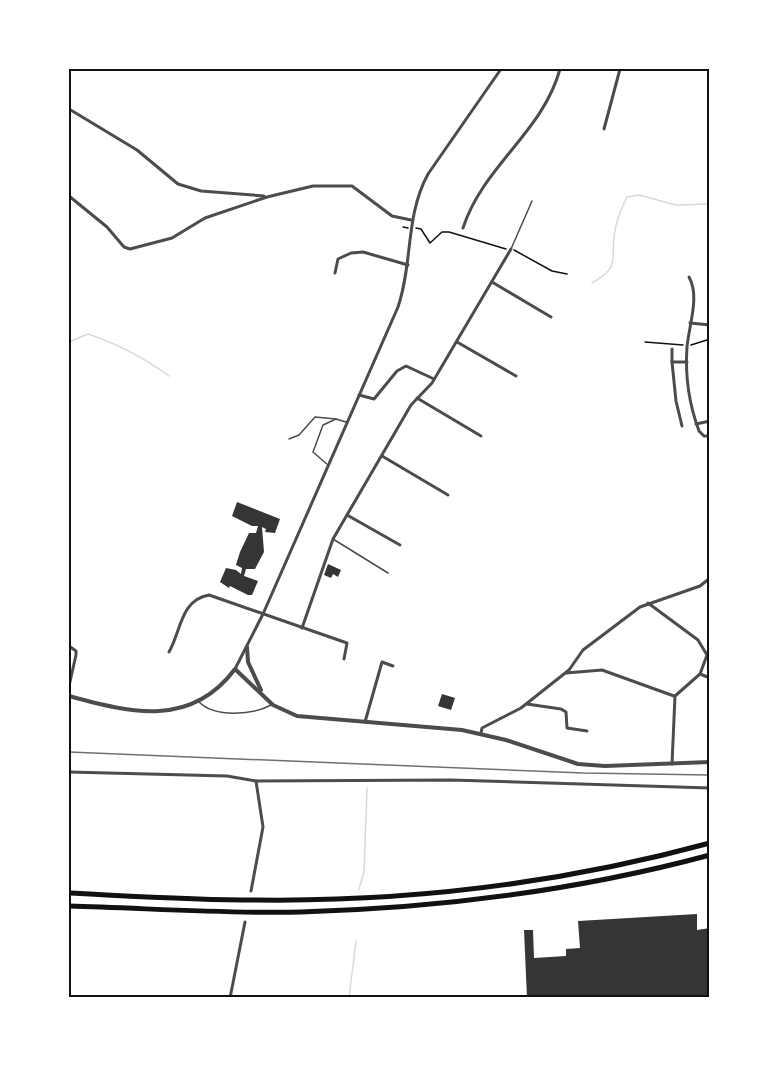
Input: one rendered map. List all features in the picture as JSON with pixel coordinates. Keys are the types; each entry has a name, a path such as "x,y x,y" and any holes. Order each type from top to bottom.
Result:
{"highway":[{"path":"69,893 256,900 428,893 548,878 624,864 710,843"},
{"path":"69,906 299,912 429,906 548,891 710,856"}],"street":[{"path":"69,696 117,708 143,711 178,709 199,702 220,686 235,669 263,614 398,307 408,265 411,220 418,193 428,174 482,100 501,69"},
{"path":"463,228 486,180 532,128 554,91 560,69"},
{"path":"604,129 620,69"},
{"path":"69,109 137,150 178,184 208,192 267,197"},
{"path":"69,196 107,227 124,247 134,249 172,238 205,218 267,197 313,186 344,184 356,188 394,218 411,220"},
{"path":"302,628 333,539 417,398 434,379 457,342 511,249"},
{"path":"335,273 338,259 356,252 408,265"},
{"path":"689,277 695,287 687,346 687,385 696,424 704,436 710,436"},
{"path":"492,282 551,316"},
{"path":"690,323 710,325"},
{"path":"457,342 516,376"},
{"path":"672,349 675,401 682,426"},
{"path":"672,362 687,362"},
{"path":"359,395 374,399 397,371 406,366 434,379"},
{"path":"417,398 481,436"},
{"path":"696,424 710,421"},
{"path":"382,456 448,495"},
{"path":"347,515 400,545"},
{"path":"481,733 483,728 526,704 566,673 583,650 648,603 700,586 710,579"},
{"path":"169,652 187,608 200,597 218,597 347,643 344,659"},
{"path":"648,603 702,645 707,655 700,674 675,696 672,764"},
{"path":"69,646 76,651 76,655 69,686"},
{"path":"247,647 248,662 262,694"},
{"path":"365,723 382,662 393,666"},
{"path":"235,669 273,705 297,716 481,733 578,764 605,766 710,762"},
{"path":"566,673 602,669 659,688 675,696"},
{"path":"700,674 710,678"},
{"path":"526,704 561,709 566,712 567,728 586,731"},
{"path":"69,772 227,776 256,781 451,780 710,788"},
{"path":"251,891 263,827 256,781"},
{"path":"230,998 245,922"}],"lane":[{"path":"511,249 532,201"},
{"path":"289,439 299,435 315,417 347,422"},
{"path":"328,465 315,454 313,449 323,425 336,419"},
{"path":"333,539 388,573"},
{"path":"199,702 214,711 243,712 262,710 273,705"}],"path":[{"path":"403,227 421,229 430,243 441,232 449,232 511,249 552,271 567,274"},
{"path":"645,342 687,346 710,339"}],"building":[{"path":"237,502 280,519 275,533 265,532 266,529 262,527 264,552 255,569 246,569 244,576 258,581 252,595 230,586 229,588 220,582 226,568 236,570 241,574 242,568 236,565 240,552 249,533 256,533 258,526 252,526 232,516"},
{"path":"328,564 341,570 338,577 333,574 331,578 324,575"},
{"path":"442,694 455,698 451,710 438,706"},
{"path":"697,914 697,930 710,928 710,998 527,998 524,930 533,930 534,958 566,956 566,949 580,948 578,921"}],"waterway":[{"path":"592,283 610,269 616,227 627,197 639,195 676,205 710,204"},
{"path":"69,342 88,334 130,352 169,376"},
{"path":"359,889 364,872 367,788"},
{"path":"349,998 356,941"}],"railway":[{"path":"69,752 583,773 710,775"}]}
